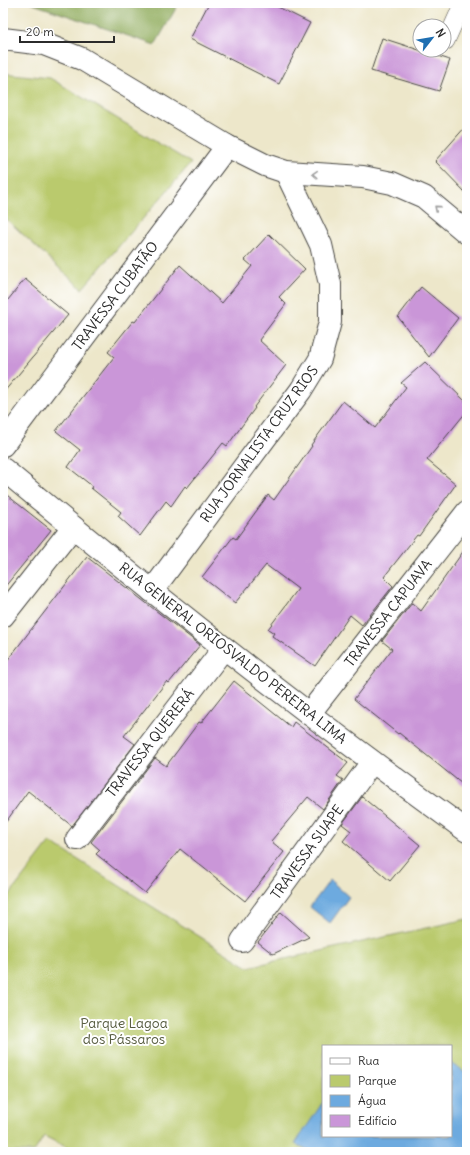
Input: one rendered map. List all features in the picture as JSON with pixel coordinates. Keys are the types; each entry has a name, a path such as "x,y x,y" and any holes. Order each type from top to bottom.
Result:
{"street":[{"path":"3,39 44,44 82,59 227,146 264,165 286,172 363,177 392,183 424,197 467,233"},
{"name":"TRAVESSA CUBATÃO","path":"3,445 227,146"},
{"name":"RUA JORNALISTA CRUZ RIOS","path":"152,591 301,390 320,359 330,322 330,284 321,245 286,172"},
{"name":"RUA GENERAL ORIOSVALDO PEREIRA LIMA","path":"3,469 73,528 309,714 372,762 465,825"},
{"name":"TRAVESSA CAPUAVA","path":"309,714 467,512"},
{"path":"3,616 73,528"},
{"name":"TRAVESSA QUERERÁ","path":"77,839 224,648"},
{"name":"TRAVESSA SUAPE","path":"242,942 372,762"}],"lane":[{"path":"452,28 463,3"}],"green space":[{"path":"30,3 179,3 155,45"},
{"path":"3,73 50,78 191,163 82,289 3,216"},
{"name":"Parque Lagoa dos Pássaros","path":"50,842 248,967 467,919 467,1152 76,1152 44,1136 34,1152 3,1152 3,903"}],"water":[{"path":"330,880 349,897 330,923 310,907"},
{"path":"452,1064 467,1073 467,1152 314,1152 295,1144 322,1104 322,1137 452,1137"}],"building":[{"path":"209,3 270,3 310,23 279,84 190,39"},
{"path":"382,38 412,48 412,58 444,58 450,60 439,91 371,71"},
{"path":"467,125 467,194 435,161"},
{"path":"269,234 305,269 279,297 286,304 259,340 286,365 227,446 223,443 187,488 185,486 171,506 166,501 140,536 118,516 121,512 68,467 80,450 56,431 114,357 108,352 133,321 135,322 180,265 222,303 252,266 245,260"},
{"path":"25,279 68,315 3,393 3,306"},
{"path":"421,287 458,318 429,357 398,317"},
{"path":"425,362 467,403 467,411 427,460 456,484 419,536 417,535 384,577 393,586 362,625 350,615 315,666 272,636 274,633 268,629 298,589 266,565 235,603 202,577 233,537 236,539 268,495 274,500 343,401 375,428 406,387 401,383"},
{"path":"3,492 51,530 3,589"},
{"path":"467,546 467,788 354,699 392,649 382,641 412,603 421,611"},
{"path":"87,557 200,645 169,683 167,681 124,736 135,744 72,826 28,791 3,826 3,666"},
{"path":"234,681 291,727 294,722 348,763 337,776 343,780 323,809 308,797 271,841 284,852 245,901 180,849 145,893 96,854 100,850 91,842 155,758 166,766 199,722 201,723"},
{"path":"362,797 420,845 390,881 343,841 351,831 342,824"},
{"path":"281,912 309,937 273,954 258,942"}]}
